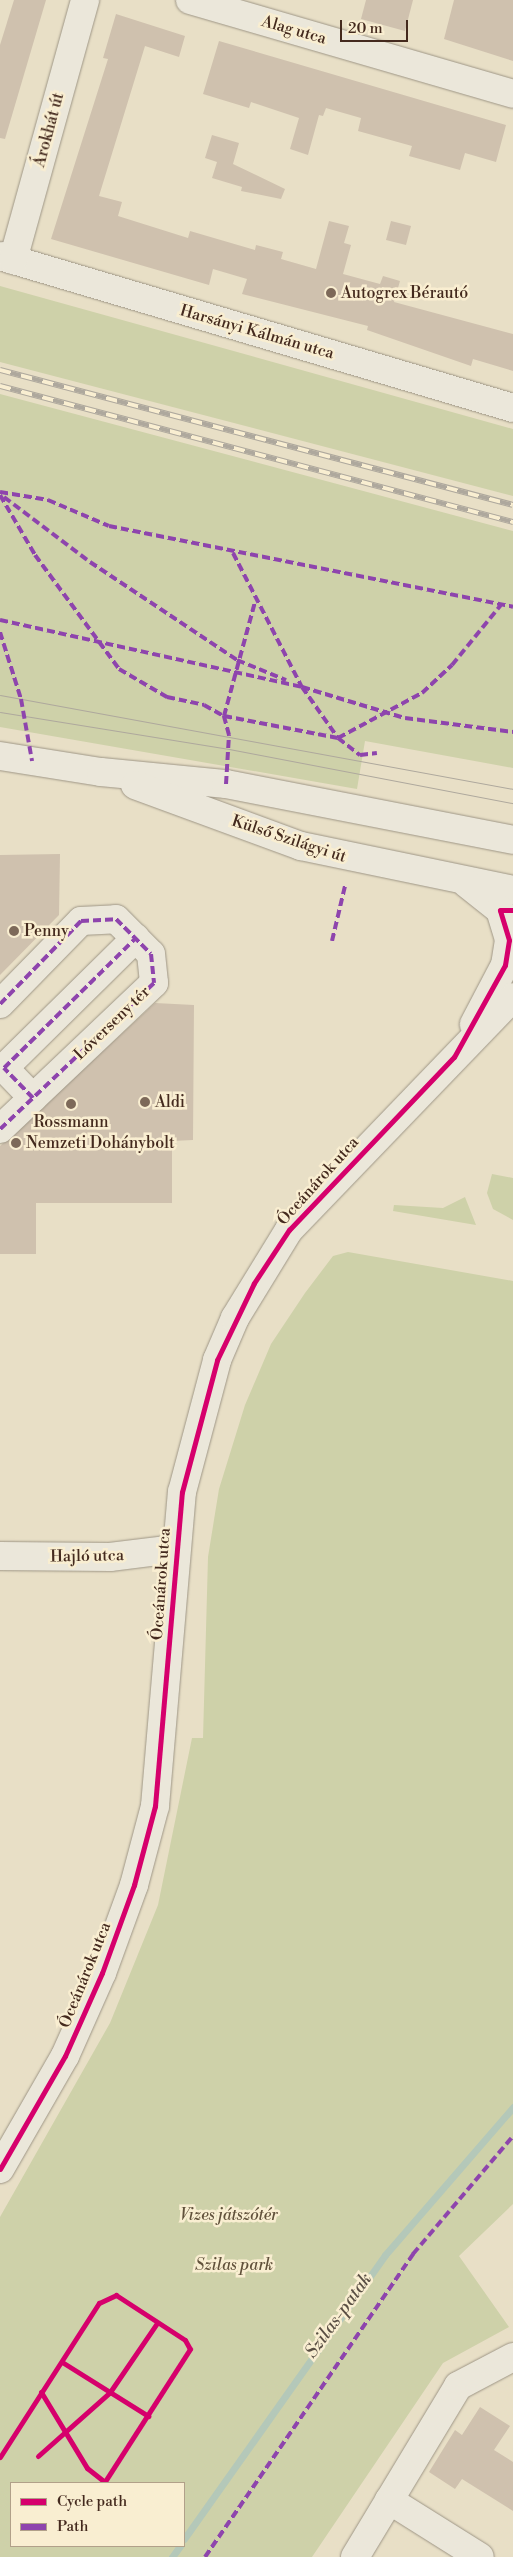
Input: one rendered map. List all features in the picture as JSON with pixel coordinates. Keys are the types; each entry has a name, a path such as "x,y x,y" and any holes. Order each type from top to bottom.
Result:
{"street":[{"name":"Árokhát út","path":"7,258 85,0"},
{"name":"Alag utca","path":"190,0 513,94"},
{"name":"Harsányi Kálmán utca","path":"7,258 513,408"},
{"name":"Külső Szilágyi út","path":"0,756 101,772 226,784 513,840"},
{"name":"Külső Szilágyi út","path":"101,772 302,846 513,890"},
{"path":"454,1057 488,1002 508,952 500,910 463,881"},
{"name":"Lóverseny tér","path":"0,1004 81,921 116,918 151,954 154,983 0,1129"},
{"path":"33,1098 2,1066 136,938"},
{"name":"Óceánárok utca","path":"0,2169 65,2056 102,1973 134,1885 154,1806 174,1549 182,1492 211,1379 254,1283 289,1230 454,1057 508,1006"},
{"name":"Hajló utca","path":"0,1556 110,1557 174,1549"},
{"path":"355,2557 458,2386 513,2357"},
{"path":"390,2500 480,2557"}],"green space":[{"path":"0,286 513,429 513,496 0,362"},
{"path":"0,394 513,531 513,768 365,741 357,789 0,727"},
{"path":"492,1174 513,1178 513,1220 493,1209 487,1193"},
{"path":"465,1197 476,1225 393,1211 394,1205 443,1208"},
{"name":"Szilas park","path":"348,1252 513,1281 513,2204 459,2256 509,2327 443,2363 312,2557 0,2557 0,2217 110,2023 158,1905 192,1738 203,1738 208,1557 219,1489 245,1405 271,1344 305,1293 333,1256"}],"building":[{"path":"14,0 46,0 5,139 0,138 0,45"},
{"path":"366,0 413,0 405,31 361,19"},
{"path":"454,0 513,0 513,61 444,39"},
{"path":"116,14 185,36 179,57 145,46 99,196 122,202 118,216 188,238 190,231 255,250 256,245 283,252 281,259 316,269 329,221 349,226 344,243 351,245 343,274 380,284 383,276 400,281 394,302 513,334 513,371 473,359 471,366 367,330 368,326 242,294 247,279 213,269 209,285 51,239 108,59 103,58"},
{"path":"219,41 506,125 496,162 465,153 460,170 409,156 412,146 358,131 361,118 326,108 323,116 319,115 308,155 290,149 299,118 251,102 249,108 203,94"},
{"path":"212,135 239,143 233,164 285,189 281,199 241,191 242,187 212,178 217,162 205,158"},
{"path":"391,221 411,226 406,245 386,240"},
{"path":"60,854 59,915 0,975 0,855"},
{"path":"155,1003 194,1005 193,1140 172,1141 172,1203 36,1203 36,1254 0,1254 0,1146"},
{"path":"480,2407 510,2426 494,2450 513,2462 513,2511 462,2479 455,2489 429,2472 455,2430 462,2435"}],"waterway":[{"name":"Szilas-patak","path":"185,2538 385,2255 513,2107"},
{"name":"Szilas-patak","path":"172,2557 179,2547"}],"tram line":[{"path":"0,695 513,789"},
{"path":"0,712 229,749 513,803"}],"railway":[{"path":"0,370 513,505"},
{"path":"0,386 513,522"}],"marked path":[{"path":"0,492 48,500 109,526 513,607"},
{"path":"0,495 35,555 119,669 167,697 204,705 224,716 338,738 422,693 452,665 501,605"},
{"path":"4,497 90,562 237,660 286,680"},
{"path":"233,553 302,687 405,718 513,732"},
{"path":"226,784 229,735 224,716 255,602"},
{"path":"0,620 302,687 338,738 360,755 377,753"},
{"path":"0,632 21,699 32,761"},
{"path":"332,941 345,886"},
{"path":"0,1004 81,921 116,919 151,954 154,983 0,1129"},
{"path":"33,1098 4,1068 136,938"},
{"path":"205,2557 413,2254 513,2136"}],"cycle path":[{"path":"0,2169 65,2056 102,1973 134,1885 155,1806 182,1492 217,1360 254,1283 289,1230 454,1057 505,965 509,940 500,910 513,910"},
{"path":"0,2457 99,2303 116,2295 185,2340 190,2349 105,2482"},
{"path":"38,2456 110,2392 157,2323"},
{"path":"62,2362 148,2416"},
{"path":"41,2392 87,2468 105,2482"}],"place":[{"name":"Autogrex Bérautó","path":"331,293"},
{"name":"Penny","path":"14,931"},
{"name":"Aldi","path":"145,1102"},
{"name":"Rossmann","path":"71,1104"},
{"name":"Nemzeti Dohánybolt","path":"16,1143"}],"park label":[{"name":"Vizes játszótér","path":"229,2215"}]}
